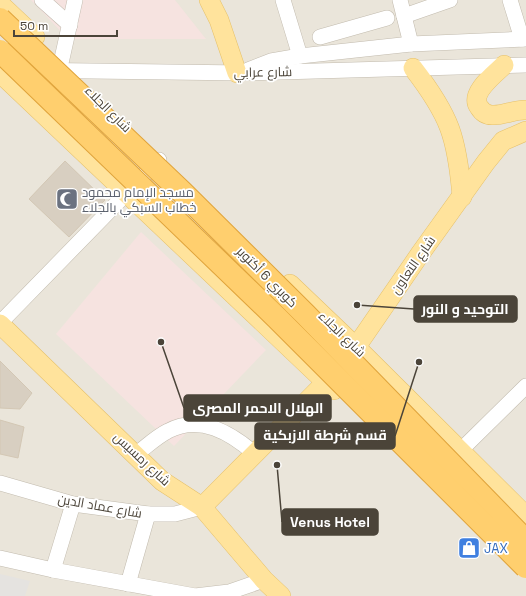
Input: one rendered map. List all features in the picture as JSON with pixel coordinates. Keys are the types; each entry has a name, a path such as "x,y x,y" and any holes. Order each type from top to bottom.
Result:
{"highway":[{"name":"كوبري 6 أكتوبر","path":"0,20 182,192 288,297 526,541"},
{"name":"كوبري 6 أكتوبر","path":"0,52 271,312 526,567"}],"main road":[{"path":"209,0 219,20 240,73"},
{"name":"شارع الجلاء","path":"0,4 65,66 159,160 356,347 526,516"},
{"path":"504,65 482,88 477,96 477,105 483,113 492,115 526,110"},
{"path":"413,68 442,108 450,126 460,164 462,197"},
{"path":"0,72 326,382 526,580"},
{"name":"شارع التعاون","path":"202,507 326,382 356,347 420,254 503,141 523,135"},
{"name":"شارع رمسيس","path":"0,323 162,481 202,507 264,580 281,596"}],"street":[{"path":"42,0 70,25"},
{"path":"65,66 75,0"},
{"path":"283,0 300,56"},
{"path":"400,0 411,44"},
{"path":"404,16 450,0"},
{"path":"240,73 260,64 300,56 411,44 524,39 510,0"},
{"path":"320,37 387,18"},
{"path":"360,26 367,49"},
{"name":"شارع عرابي","path":"0,72 65,66 240,73 526,65"},
{"path":"0,323 159,160"},
{"path":"460,451 526,386"},
{"path":"135,455 168,431 184,425 198,424 213,427 228,434 254,454"},
{"name":"شارع عماد الدين","path":"0,483 73,504 148,514 175,514 202,507"},
{"path":"53,570 73,504"},
{"path":"128,584 148,514"},
{"path":"0,558 53,570 195,596 229,592 264,580"}],"shaded area":[{"path":"0,0 526,0 526,596 0,596"},
{"path":"31,0 175,0 206,39 68,39"},
{"path":"141,232 266,350 174,446 56,334"},
{"path":"0,574 30,581 25,596 0,596"}],"building":[{"name":"مسجد الإمام محمود خطاب السبكي بالجلاء","path":"65,161 105,200 69,237 29,199"},
{"path":"0,361 32,393 20,409 0,408"},
{"path":"0,420 24,427 18,458 0,454"}],"place":[{"name":"مسجد الإمام محمود خطاب السبكي بالجلاء","path":"67,199"},
{"name":"التوحيد و النور","path":"357,305"},
{"name":"الهلال الاحمر المصرى","path":"161,342"},
{"name":"قسم شرطة الازبكية","path":"419,362"},
{"name":"Venus Hotel","path":"277,465"},
{"name":"JAX","path":"469,548"}]}
